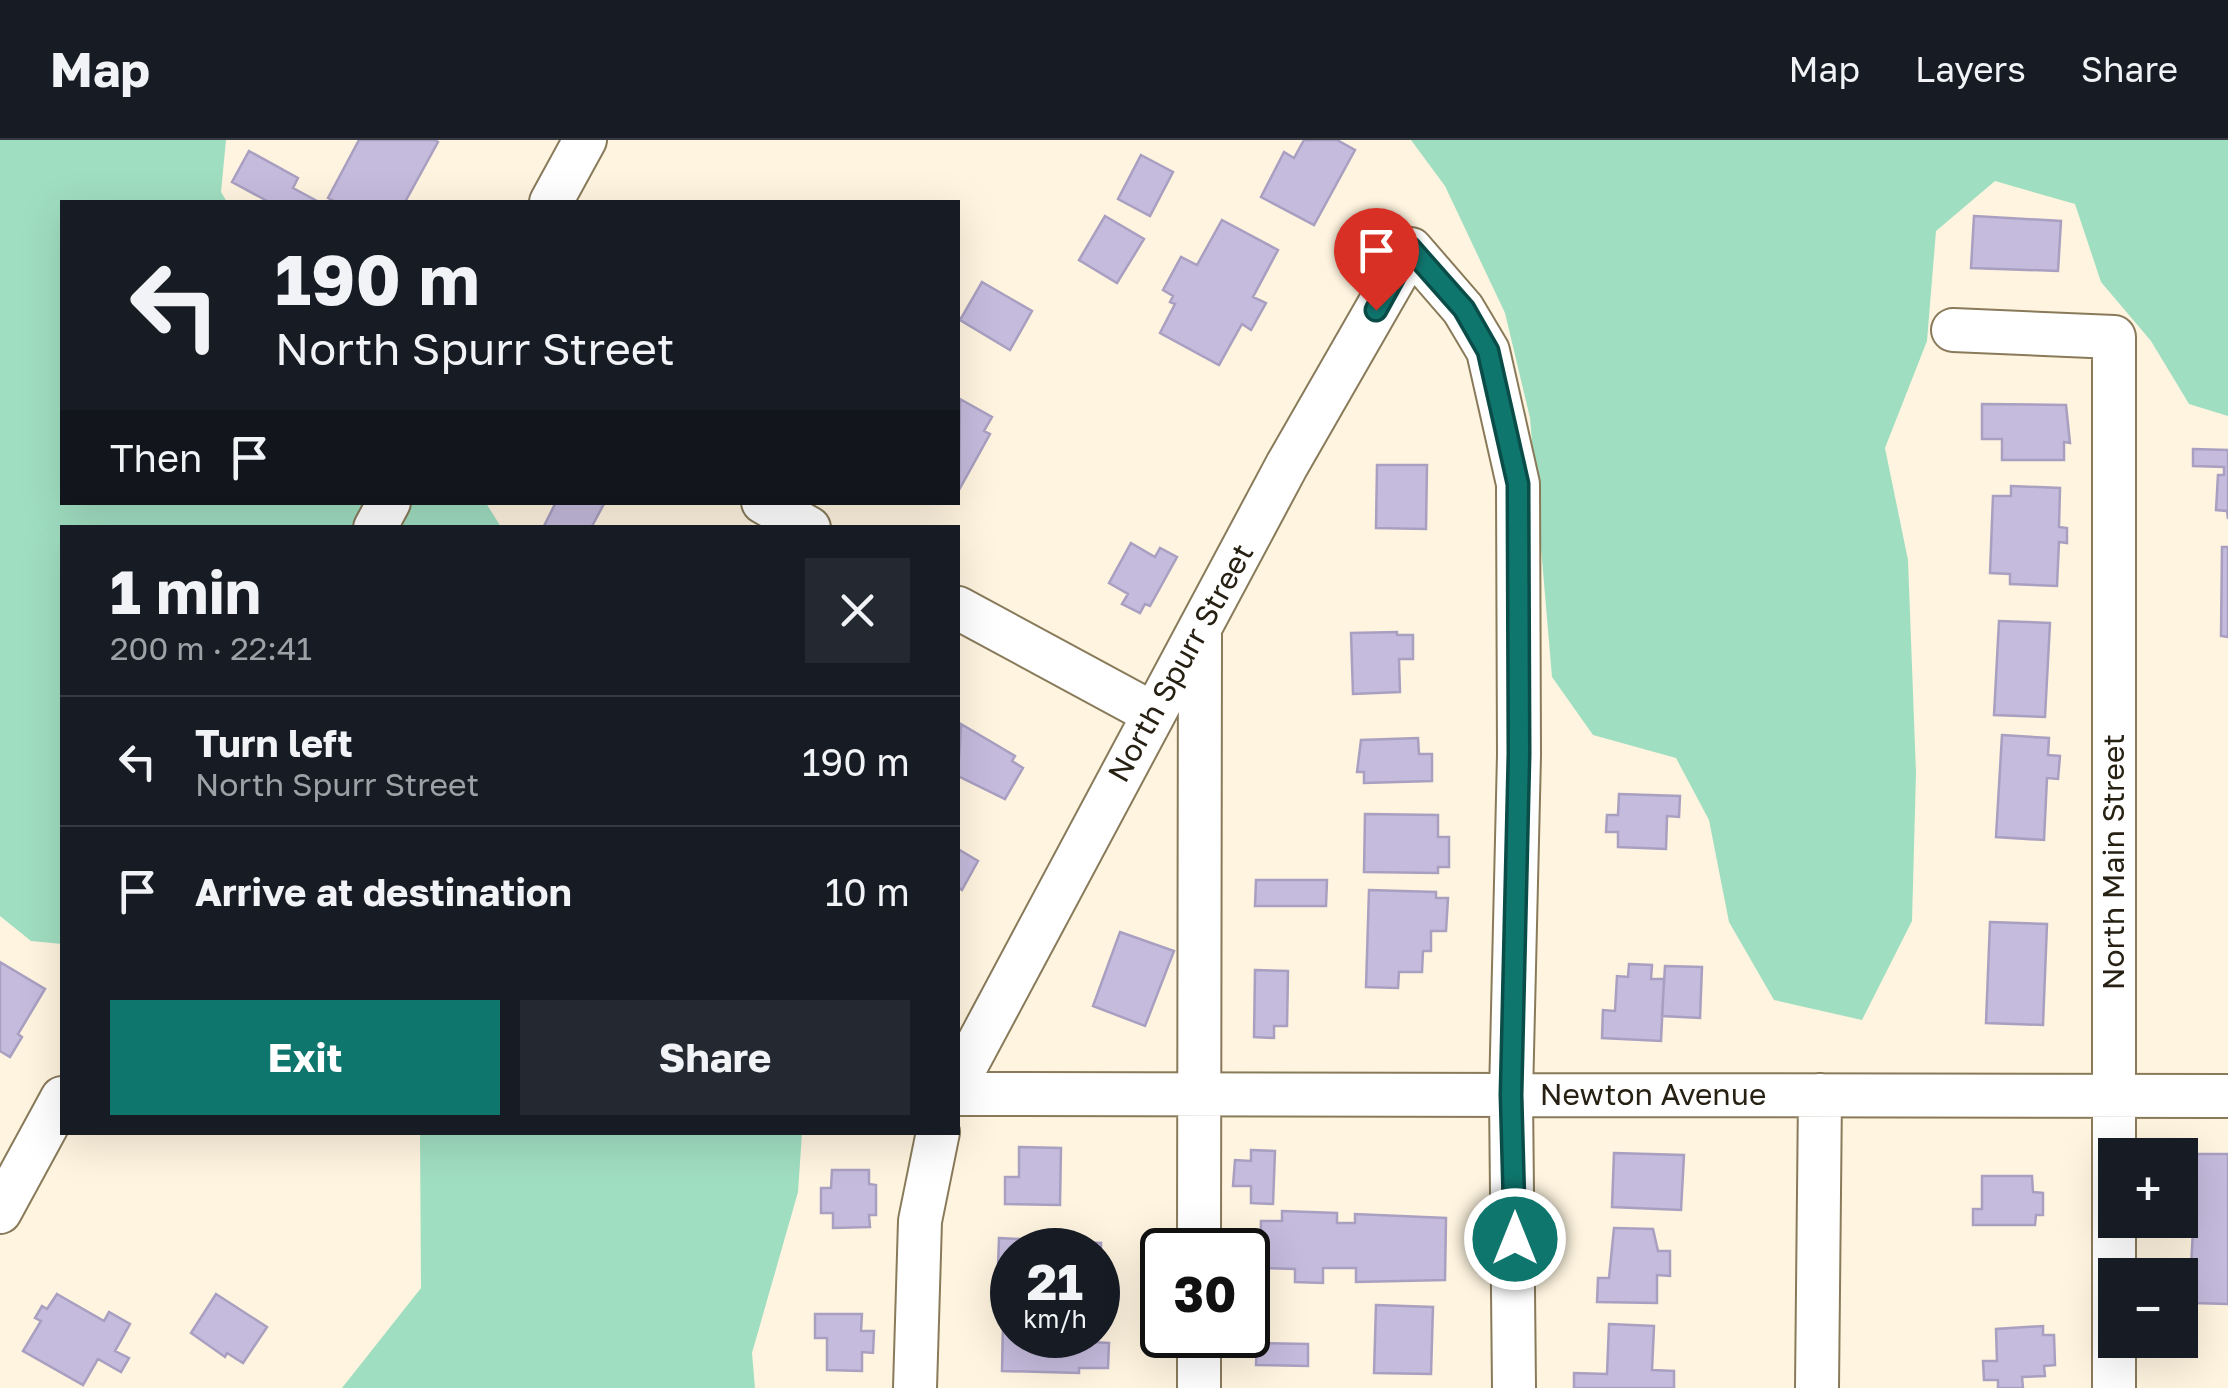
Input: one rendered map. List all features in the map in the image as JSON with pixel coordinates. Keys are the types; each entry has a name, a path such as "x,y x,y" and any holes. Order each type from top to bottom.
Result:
{"street":[{"path":"552,200 585,140"},
{"name":"North Spurr Street","path":"960,1077 1410,248 1464,309 1488,351 1518,484 1519,754 1511,1095"},
{"name":"North Main Street","path":"1953,330 2114,336 2114,1388"},
{"path":"768,505 805,525"},
{"path":"960,609 1154,714"},
{"path":"1199,1228 1200,630"},
{"name":"Newton Avenue","path":"960,1094 2228,1096"},
{"path":"1511,1095 1514,1388"},
{"path":"1817,1388 1820,1096"},
{"path":"0,1212 60,1102"},
{"path":"915,1388 920,1221 937,1135"},
{"path":"1199,1358 1199,1388"}],"green space":[{"path":"0,140 226,140 221,192 226,200 60,200 60,505 487,505 500,525 60,525 60,944 31,941 0,916"},
{"path":"1411,140 2228,140 2228,416 2189,404 2151,341 2101,282 2075,204 1995,181 1936,231 1927,341 1885,448 1908,560 1916,773 1912,921 1862,1020 1774,1000 1729,922 1709,820 1676,758 1593,735 1552,677 1530,418 1505,313 1445,186"},
{"path":"420,1135 802,1135 798,1192 752,1353 755,1388 342,1388 421,1288"}],"building":[{"path":"359,140 438,142 406,200 328,198"},
{"path":"1304,140 1337,140 1355,150 1314,225 1261,197 1284,152 1294,158"},
{"path":"249,151 298,178 293,188 315,200 265,200 232,182"},
{"path":"1141,155 1173,172 1150,216 1118,199"},
{"path":"1105,216 1144,239 1117,283 1079,260"},
{"path":"1974,216 2061,221 2058,271 1971,268"},
{"path":"1222,220 1278,250 1253,297 1266,303 1251,330 1242,324 1219,365 1160,333 1175,304 1170,302 1173,296 1163,290 1181,257 1197,265"},
{"path":"982,282 1032,311 1010,350 960,320"},
{"path":"960,399 992,417 984,431 990,434 960,488"},
{"path":"1982,404 2066,405 2070,443 2064,442 2064,460 2002,460 2002,439 1982,439"},
{"path":"2193,449 2228,450 2228,519 2227,511 2216,510 2218,475 2224,475 2224,467 2193,466"},
{"path":"1377,465 1427,465 1426,529 1376,528"},
{"path":"2011,486 2060,488 2059,527 2067,528 2067,543 2059,542 2057,586 2010,584 2010,574 1990,573 1993,496 2011,496"},
{"path":"554,505 603,505 593,525 544,525"},
{"path":"1131,543 1155,557 1160,548 1177,557 1150,606 1145,604 1140,613 1122,604 1128,594 1109,583"},
{"path":"2222,547 2228,547 2228,637 2221,636"},
{"path":"1999,621 2050,623 2045,717 1994,715"},
{"path":"1351,633 1413,635 1413,659 1399,659 1400,692 1353,694"},
{"path":"961,724 1015,756 1012,761 1023,768 1005,799 960,777"},
{"path":"2002,735 2049,738 2048,755 2060,756 2058,779 2047,778 2044,840 1996,837"},
{"path":"1418,738 1419,754 1432,754 1432,781 1364,783 1364,772 1357,772 1361,740"},
{"path":"1619,794 1680,796 1679,817 1667,816 1666,849 1618,847 1618,832 1606,832 1607,815 1618,815"},
{"path":"1365,814 1438,815 1438,837 1449,837 1449,867 1438,867 1438,873 1364,872"},
{"path":"960,850 978,861 960,888"},
{"path":"1256,880 1327,880 1326,906 1255,906"},
{"path":"1369,890 1436,892 1436,898 1448,898 1446,931 1431,931 1431,951 1423,951 1422,972 1399,972 1398,988 1366,987"},
{"path":"1990,922 2047,924 2043,1025 1986,1023"},
{"path":"1120,932 1174,951 1145,1026 1093,1006"},
{"path":"0,962 45,989 18,1034 22,1037 10,1057 0,1051"},
{"path":"1629,964 1652,965 1651,979 1664,979 1661,1041 1602,1038 1603,1010 1615,1011 1617,976 1628,977"},
{"path":"1665,966 1702,967 1700,1018 1662,1016"},
{"path":"1255,970 1288,971 1287,1026 1274,1026 1274,1038 1254,1037"},
{"path":"1019,1147 1061,1148 1060,1205 1005,1204 1005,1177 1019,1177"},
{"path":"1251,1150 1275,1151 1273,1204 1251,1203 1251,1186 1233,1186 1235,1160 1251,1161"},
{"path":"1614,1153 1684,1155 1681,1210 1612,1207"},
{"path":"2198,1154 2228,1154 2228,1304 2198,1303 2198,1258 2192,1258 2193,1238 2198,1238"},
{"path":"832,1170 869,1170 869,1184 876,1185 876,1215 869,1215 870,1227 833,1228 833,1213 821,1213 821,1188 831,1188"},
{"path":"1982,1176 2032,1176 2033,1192 2043,1193 2043,1215 2036,1215 2035,1225 1973,1225 1973,1209 1982,1209"},
{"path":"1282,1211 1337,1213 1337,1223 1355,1223 1355,1214 1446,1218 1445,1280 1356,1282 1356,1268 1323,1268 1323,1283 1295,1282 1295,1269 1270,1268 1270,1228 1261,1228 1261,1221 1282,1221"},
{"path":"1614,1228 1653,1229 1658,1251 1670,1251 1670,1276 1657,1275 1657,1303 1597,1302 1598,1278 1609,1278"},
{"path":"57,1294 104,1321 109,1312 130,1324 115,1351 129,1358 121,1372 98,1359 83,1385 23,1351 41,1321 35,1318 42,1306 47,1309"},
{"path":"216,1294 267,1327 243,1363 227,1353 225,1357 191,1333"},
{"path":"1376,1305 1433,1307 1431,1374 1374,1373"},
{"path":"815,1314 862,1314 861,1331 874,1331 873,1353 862,1352 862,1371 827,1370 827,1338 815,1338"},
{"path":"1609,1324 1654,1326 1652,1370 1674,1371 1674,1388 1574,1388 1574,1373 1607,1374"},
{"path":"2043,1326 2043,1335 2054,1335 2055,1365 2044,1366 2045,1376 2022,1377 2023,1388 1998,1388 1998,1380 1984,1380 1983,1361 1997,1361 1996,1329"},
{"path":"1270,1343 1308,1344 1308,1366 1256,1365 1256,1358 1270,1358"},
{"path":"1002,1358 1108,1358 1108,1368 1079,1368 1079,1373 1002,1371"}],"route":[{"path":"1376,310 1410,248 1464,309 1488,351 1518,484 1519,754 1511,1095 1515,1239"}]}
